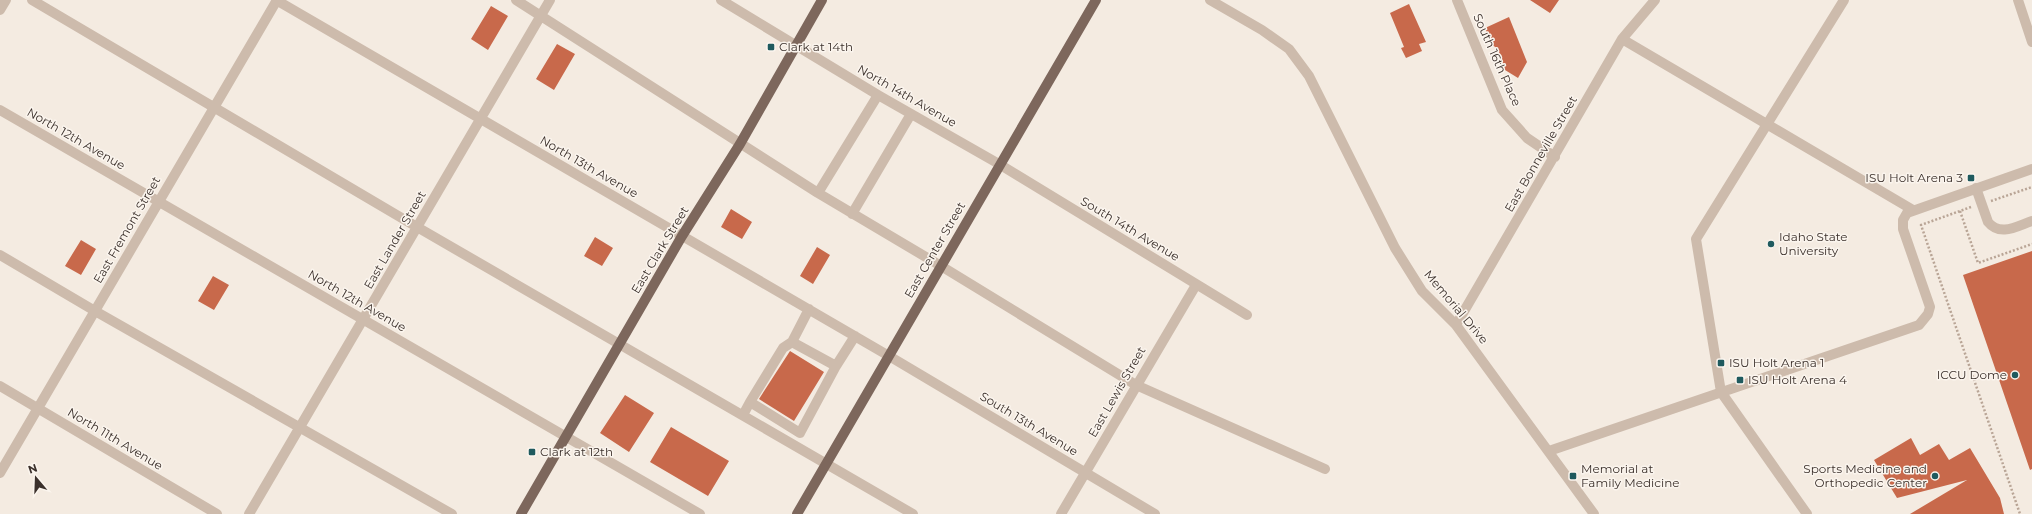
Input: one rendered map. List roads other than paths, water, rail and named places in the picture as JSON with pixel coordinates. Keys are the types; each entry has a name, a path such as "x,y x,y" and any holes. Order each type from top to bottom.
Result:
{"main road":[{"name":"East Clark Street","path":"521,514 682,236 740,144 822,0"},
{"name":"East Center Street","path":"797,514 999,164 1096,0"}],"street":[{"path":"0,10 6,0"},
{"path":"32,0 417,227 913,514"},
{"name":"East Fremont Street","path":"0,473 277,0"},
{"name":"North 13th Avenue","path":"277,0 889,356"},
{"path":"516,0 542,15 818,193 1136,385 1325,470"},
{"name":"East Lander Street","path":"249,514 550,0"},
{"name":"North 14th Avenue","path":"721,0 878,95 999,164"},
{"name":"Memorial Drive","path":"1210,0 1262,30 1289,49 1309,76 1395,248 1422,291 1456,325 1594,514"},
{"name":"South 16th Place","path":"1457,0 1502,110 1527,138 1556,157"},
{"name":"East Bonneville Street","path":"1456,325 1556,157 1622,39 1655,0"},
{"path":"1807,514 1722,392 1696,239 1844,0"},
{"path":"2018,0 2032,42"},
{"path":"1622,39 1913,210"},
{"path":"818,193 878,95"},
{"name":"North 12th Avenue","path":"0,110 700,514"},
{"path":"852,214 911,114"},
{"name":"South 14th Avenue","path":"999,164 1247,315"},
{"path":"1549,451 1919,325 1930,307 1903,229 1903,220 1907,213 2032,169"},
{"path":"1976,188 1988,222 1997,230 2006,230 2032,221"},
{"path":"0,255 95,311 452,514"},
{"name":"East Lewis Street","path":"1061,514 1196,284"},
{"path":"743,415 783,348 792,342 809,309"},
{"path":"750,402 800,433 836,366 855,336"},
{"path":"792,342 836,366"},
{"name":"South 13th Avenue","path":"889,356 1155,514"},
{"name":"North 11th Avenue","path":"0,386 217,514"}],"place":[{"name":"Clark at 14th","path":"771,47"},
{"name":"ISU Holt Arena 3","path":"1971,178"},
{"name":"Idaho State University","path":"1771,244"},
{"name":"ISU Holt Arena 1","path":"1721,363"},
{"name":"ICCU Dome","path":"2015,375"},
{"name":"ISU Holt Arena 4","path":"1740,380"},
{"name":"Clark at 12th","path":"532,452"},
{"name":"Memorial at Family Medicine","path":"1573,476"},
{"name":"Sports Medicine and Orthopedic Center","path":"1935,476"}]}
